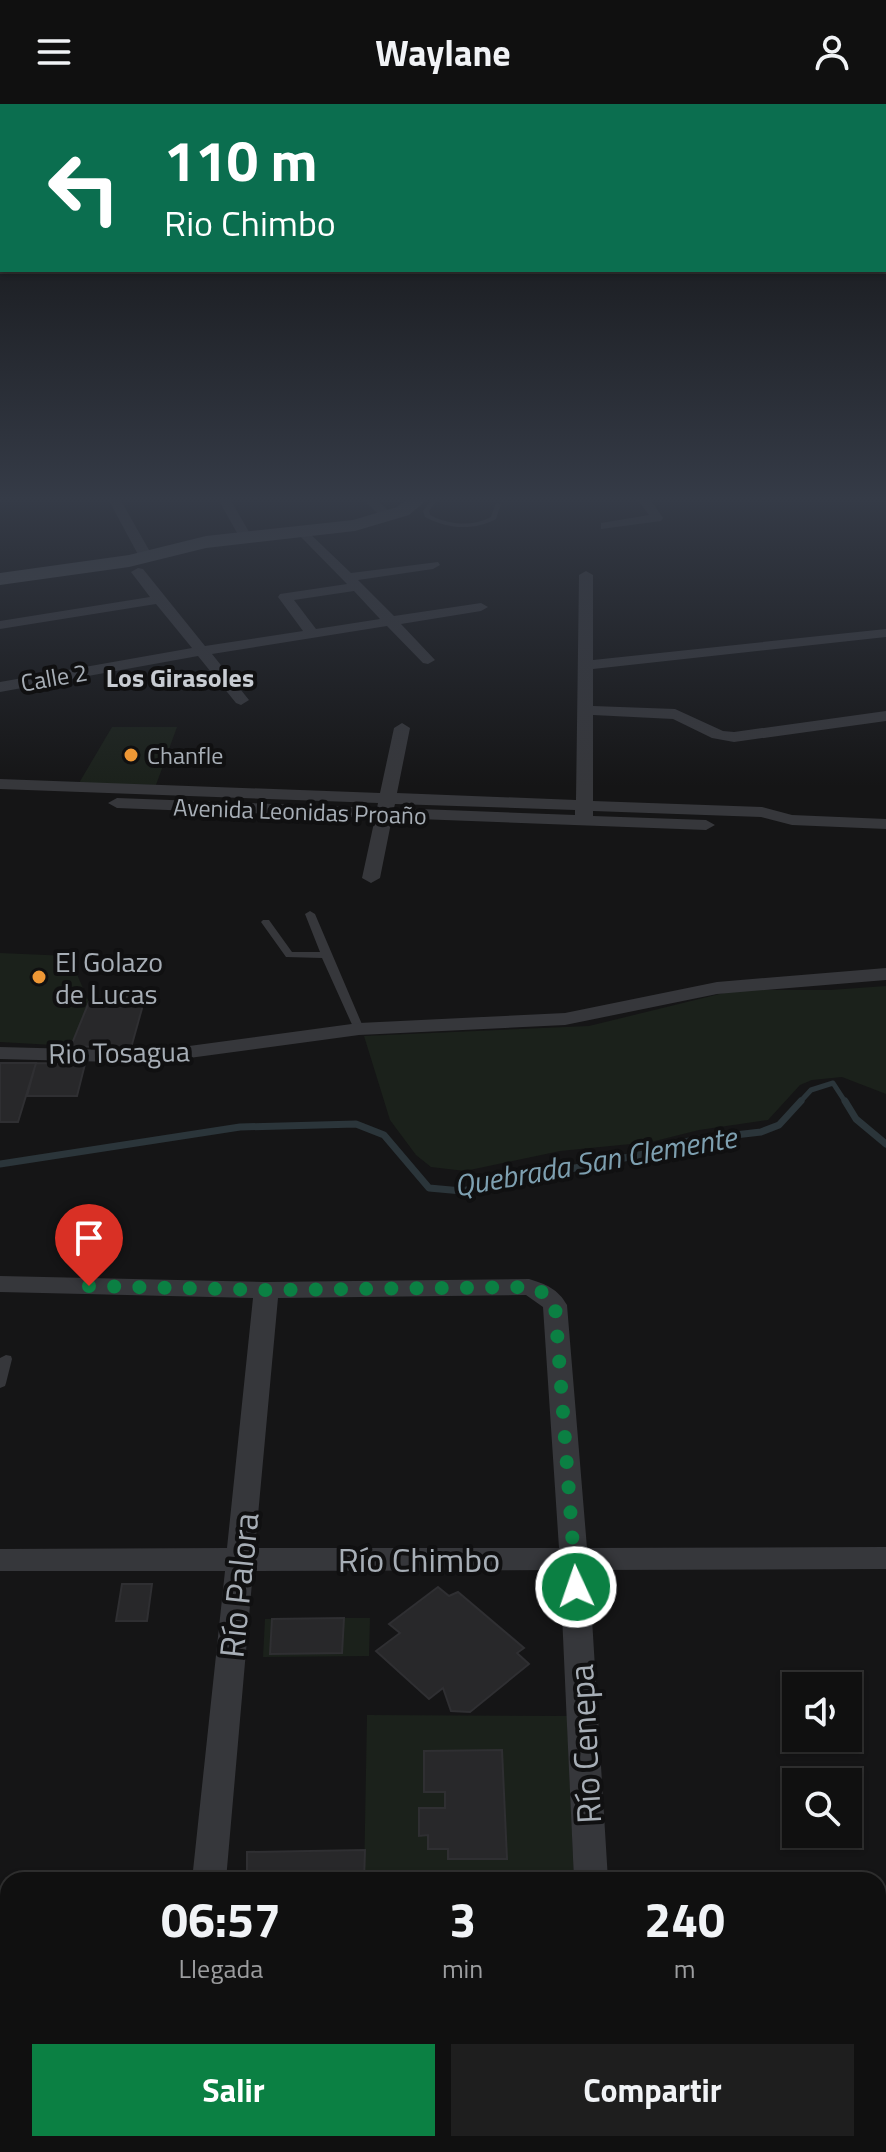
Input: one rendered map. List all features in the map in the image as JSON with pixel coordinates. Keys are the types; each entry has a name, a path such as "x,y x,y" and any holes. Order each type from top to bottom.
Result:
{"street":[{"path":"159,595 241,700"},
{"path":"296,595 285,597 313,634"},
{"path":"363,595 428,660"},
{"path":"584,813 586,595"},
{"path":"0,625 161,599"},
{"name":"Calle 2","path":"2,681 481,607"},
{"path":"584,665 885,633"},
{"path":"585,710 675,714 708,733 734,737 886,716"},
{"path":"371,878 402,728"},
{"name":"Avenida Leonidas Proaño","path":"0,784 386,806"},
{"name":"Avenida Leonidas Proaño","path":"0,798 584,813 762,827 792,820 886,824"},
{"name":"Rio Tosagua","path":"0,1053 152,1057 359,1029 565,1019 736,985 886,974"},
{"path":"0,1284 266,1290"},
{"name":"Río Cenepa","path":"266,1290 529,1287 544,1293 555,1305 574,1558 591,1872"},
{"name":"Río Palora","path":"210,1872 266,1290"},
{"name":"Río Chimbo","path":"0,1560 886,1558"}],"lane":[{"path":"310,914 359,1029"},
{"path":"266,922 289,955 326,955"},
{"path":"0,1383 6,1359"}],"shaded area":[{"name":"Chanfle","path":"112,727 177,727 156,785 79,783"},
{"path":"0,953 69,956 89,1002 71,1046 0,1042"},
{"path":"886,986 886,1094 842,1077 812,1080 800,1085 768,1120 699,1130 651,1142 560,1151 465,1171 431,1167 416,1155 390,1120 364,1036 589,1026 736,990 830,990"},
{"path":"344,1618 370,1618 369,1656 263,1657 265,1619 272,1619 270,1654 342,1653"},
{"path":"367,1715 567,1716 574,1872 364,1872"}],"building":[{"path":"146,994 131,1048 71,1046 89,1002"},
{"path":"0,1063 36,1063 18,1122 0,1122"},
{"path":"36,1063 85,1064 77,1096 27,1096"},
{"path":"122,1584 152,1584 147,1621 116,1621"},
{"path":"438,1587 449,1596 458,1592 524,1648 517,1653 529,1664 470,1712 451,1711 443,1688 429,1699 376,1651 400,1633 389,1624"},
{"path":"344,1618 342,1653 270,1654 272,1619"},
{"path":"502,1750 507,1859 448,1859 448,1849 428,1849 428,1835 419,1836 419,1808 445,1808 445,1792 424,1792 424,1751"},
{"path":"365,1850 364,1872 247,1872 247,1852"}],"waterway":[{"name":"Quebrada San Clemente","path":"799,1103 811,1090 833,1083 846,1103"},
{"name":"Quebrada San Clemente","path":"0,1164 240,1127 356,1124 384,1135 429,1188 462,1191 644,1154 692,1140 761,1132 779,1125 801,1101"},
{"name":"Quebrada San Clemente","path":"845,1101 856,1119 886,1144"}],"place":[{"name":"Chanfle","path":"131,755"},
{"name":"El Golazo de Lucas","path":"39,977"}],"district":[{"name":"Los Girasoles","path":"180,677"}],"route":[{"path":"89,1286 266,1290 529,1287 544,1293 555,1305 576,1587"}]}
